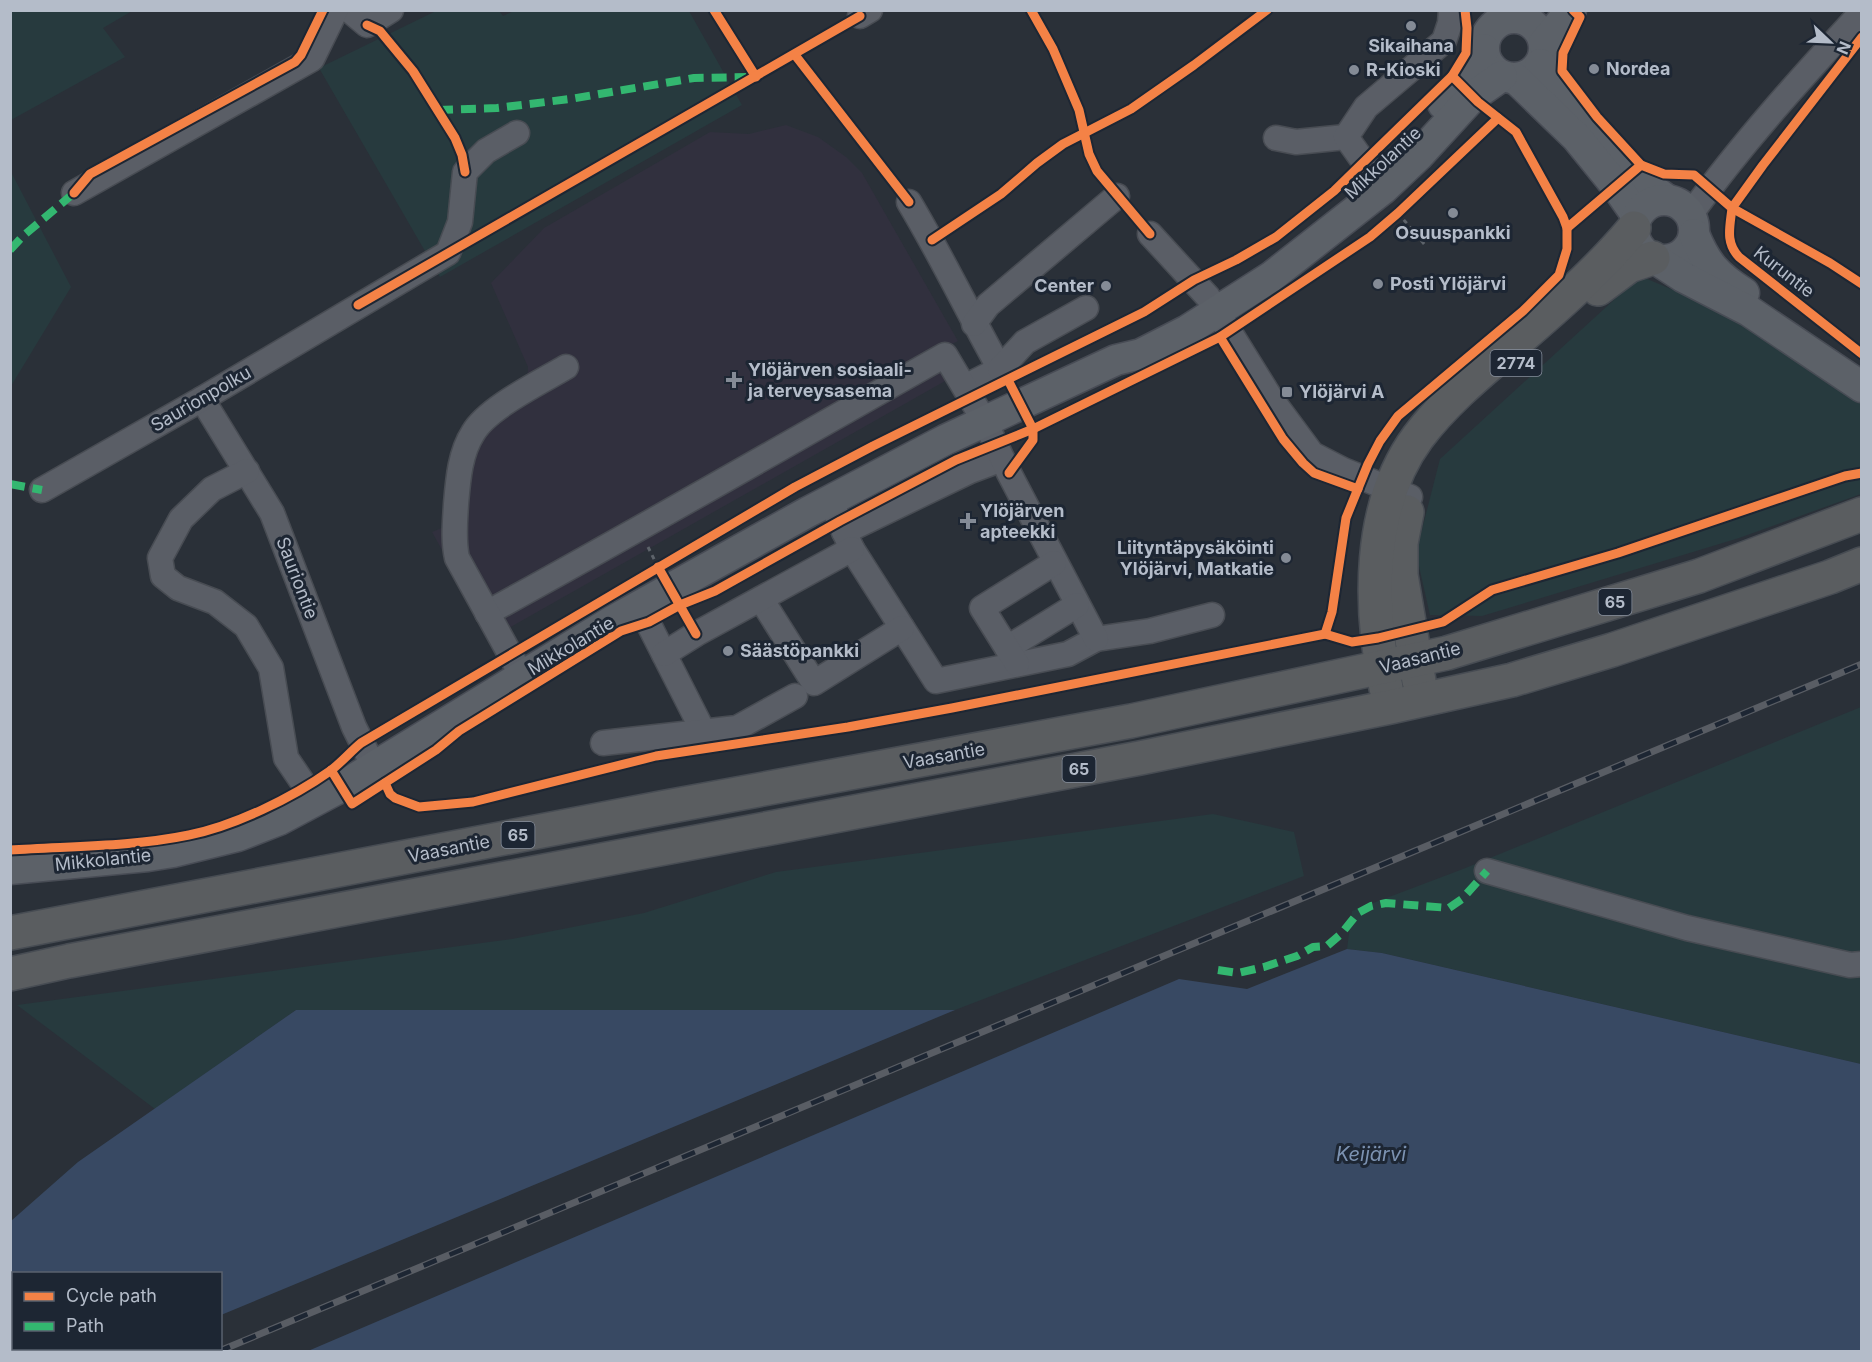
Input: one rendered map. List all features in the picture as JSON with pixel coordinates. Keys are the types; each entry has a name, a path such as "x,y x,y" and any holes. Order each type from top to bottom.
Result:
{"highway":[{"name":"2774","path":"1424,700 1401,575 1400,493 1410,450 1431,422 1616,250 1635,222"},
{"name":"2774","path":"1390,707 1377,631 1376,573 1384,510 1421,469 1436,441 1451,422 1606,282 1629,266 1655,259"},
{"name":"Vaasantie","path":"10,933 1108,725 1382,668 1447,653 1700,576 1862,514"},
{"name":"Vaasantie","path":"10,974 1140,758 1424,700 1512,680 1612,650 1819,581 1862,564"}],"main road":[{"name":"Mikkolantie","path":"1390,200 1418,156 1472,97 1525,65 1571,10"},
{"name":"Mikkolantie","path":"1390,200 1419,130 1461,86 1502,21"},
{"path":"1502,21 1535,27 1525,65 1493,70 1487,60 1502,21"},
{"path":"1525,65 1577,138 1616,186 1635,222 1634,237 1638,246 1683,277 1749,311 1862,387"},
{"name":"Kuruntie","path":"1525,65 1560,93 1631,174 1683,216 1705,259 1725,281 1862,376"},
{"name":"Mikkolantie","path":"10,869 148,856 219,842 279,820 341,787 639,605 662,572 830,500 1116,360 1130,345 1178,314 1212,304 1343,202 1390,200"},
{"path":"1635,222 1649,204 1683,216 1691,244 1684,253 1669,260 1655,259"}],"street":[{"path":"74,193 312,59 336,10"},
{"path":"349,10 367,25 391,10"},
{"path":"1346,137 1366,107 1444,41 1450,23 1451,10"},
{"path":"1683,216 1710,188 1804,75 1862,12"},
{"name":"Saurionpolku","path":"42,490 202,399 448,253 460,222 465,172 486,151 517,133"},
{"path":"1276,138 1296,142 1346,137"},
{"path":"1346,137 1390,200"},
{"path":"974,324 988,305 1117,196"},
{"path":"909,202 938,251 974,324 1000,369"},
{"path":"1150,234 1212,304 1272,400 1312,454 1343,470 1400,493"},
{"path":"965,387 1000,369 1025,342 1086,308"},
{"path":"488,613 945,355 986,422 1054,563 1096,639"},
{"path":"522,676 457,558 455,549 457,493 464,452 473,431 494,411 566,366"},
{"name":"Sauriontie","path":"202,399 272,513 354,727 374,767"},
{"path":"664,654 761,599 848,540 970,471 1002,459"},
{"path":"247,471 212,489 181,519 160,558 163,576 178,588 215,602 246,626 271,668 286,758 305,786"},
{"path":"830,500 848,540 936,681 1012,656 1068,654 1096,639 1150,631 1212,615"},
{"path":"1012,656 982,608 1054,563"},
{"path":"761,599 814,683 902,628"},
{"path":"639,605 703,731"},
{"path":"1012,656 1077,605"},
{"path":"603,743 737,728 795,696"},
{"path":"1487,871 1687,928 1850,965 1862,964"}],"path":[{"path":"1390,200 1425,245"}],"shaded area":[{"name":"Ylöjärven sosiaali- ja terveysasema","path":"786,125 818,137 846,157 862,173 958,341 946,347 961,372 491,638 432,532 444,527 447,492 528,372 528,367 491,283 544,228 710,132 749,134"}],"green space":[{"path":"11,10 132,11 103,28 125,57 11,120"},
{"path":"516,10 689,11 742,105 440,277 319,68 436,11 499,11 503,16"},
{"path":"11,172 71,287 10,386"},
{"path":"1640,276 1745,320 1861,404 1861,494 1739,538 1482,616 1430,615 1416,553 1440,459"},
{"path":"1861,707 1861,1064 1382,953 1347,949 1352,911 1463,869"},
{"path":"1213,814 1294,832 1304,876 955,1010 296,1010 155,1109 17,1005 512,939 644,913 776,872"}],"water":[{"name":"Keijärvi","path":"1347,949 1382,953 1861,1064 1861,1351 308,1351 1179,979 1247,989"},
{"path":"296,1010 955,1010 222,1315 222,1272 12,1272 12,1350 140,1350 138,1352 11,1351 11,1221 78,1162"}],"railway":[{"path":"222,1350 1862,664"},
{"path":"217,1352 222,1350"}],"marked path":[{"path":"438,110 497,108 570,99 694,78 748,77"},
{"path":"10,250 23,236 74,193"},
{"path":"10,484 42,490"},
{"path":"1218,970 1238,973 1297,956 1313,947 1327,946 1341,934 1358,913 1371,906 1386,903 1449,908 1462,899 1487,871"}],"cycle path":[{"path":"74,193 90,174 295,62 301,55 323,10"},
{"path":"714,10 756,77"},
{"path":"1031,10 1053,49 1079,110 1089,154 1097,171 1150,234"},
{"path":"932,240 1001,194 1063,144 1131,109 1267,10"},
{"path":"10,850 122,844 167,839 206,831 262,810 330,771 361,743 795,487 1144,312 1194,280 1276,237 1334,191 1452,76 1466,53 1465,10"},
{"path":"1573,10 1580,17 1563,53 1562,71 1597,117 1641,165 1664,174 1694,175 1732,208 1730,240 1739,257 1862,354"},
{"path":"358,305 860,16"},
{"path":"367,25 380,31 413,71 455,138 462,155 465,172"},
{"path":"1862,37 1732,208 1830,263 1862,284"},
{"path":"795,55 909,202"},
{"path":"1325,634 1332,612 1346,518 1380,441 1398,416 1523,311 1559,275 1567,249 1567,228 1563,217 1516,132 1478,102 1452,76"},
{"path":"331,770 352,804 436,750 459,731 621,631 649,622 680,605 715,591 840,521 956,460 1033,429 1220,337 1370,237 1498,118"},
{"path":"1567,228 1641,165"},
{"path":"1220,337 1283,439 1303,463 1314,473 1358,489"},
{"path":"1008,380 1033,429 1033,440 1009,473"},
{"path":"385,783 390,794 395,798 419,807 473,802 656,756 848,727 1325,634 1352,642 1378,638 1443,622 1492,590 1618,553 1845,476 1862,473"},
{"path":"658,567 696,634"}],"place":[{"name":"Sikaihana","path":"1411,26"},
{"name":"Nordea","path":"1594,69"},
{"name":"R-Kioski","path":"1354,70"},
{"name":"Osuuspankki","path":"1453,213"},
{"name":"Posti Ylöjärvi","path":"1378,284"},
{"name":"Center","path":"1106,286"},
{"name":"Ylöjärven sosiaali- ja terveysasema","path":"734,380"},
{"name":"Ylöjärvi A","path":"1287,392"},
{"name":"Ylöjärven apteekki","path":"968,521"},
{"name":"Liityntäpysäköinti Ylöjärvi, Matkatie","path":"1286,558"},
{"name":"Säästöpankki","path":"728,651"}]}
